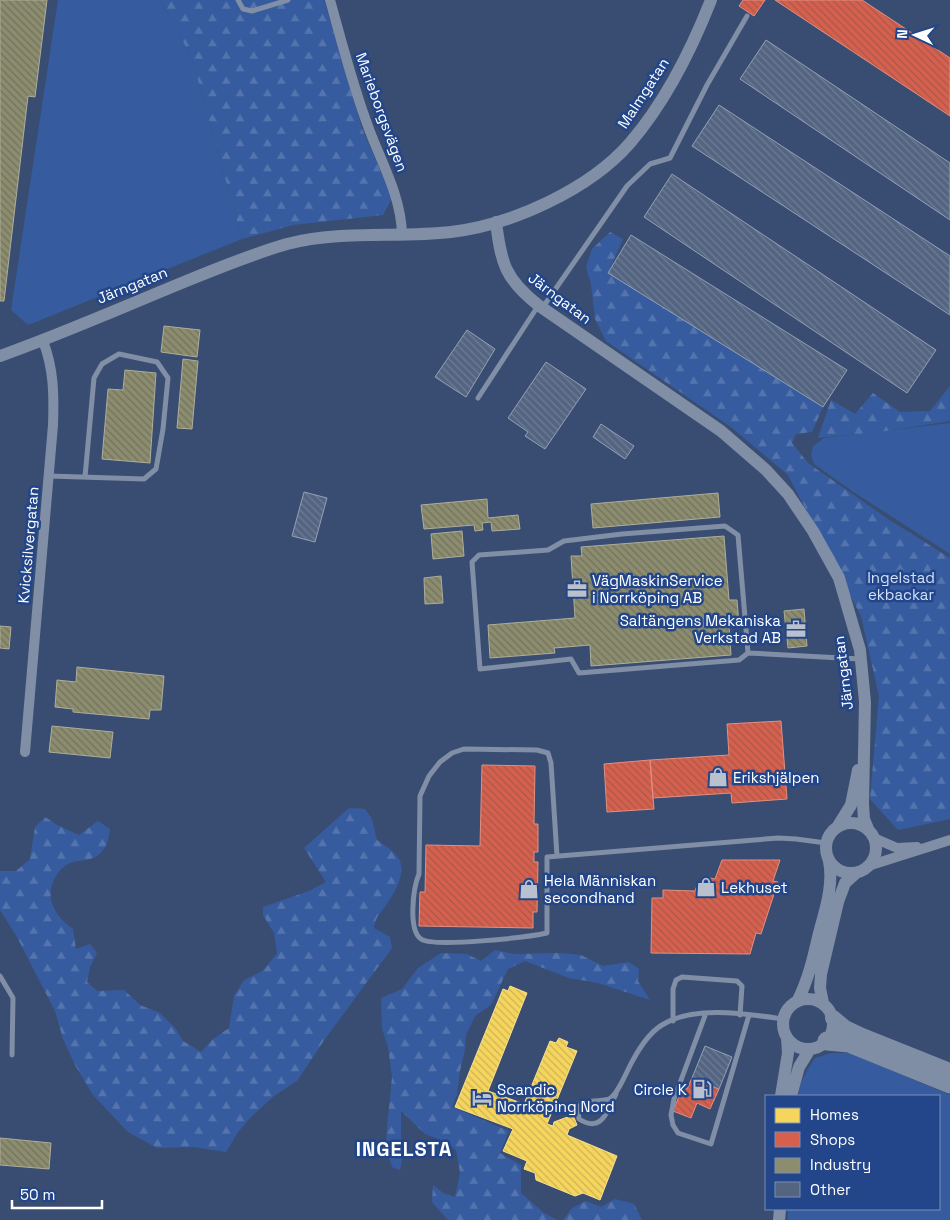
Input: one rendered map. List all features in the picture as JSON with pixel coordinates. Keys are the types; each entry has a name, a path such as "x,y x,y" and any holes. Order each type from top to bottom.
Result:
{"highway":[{"path":"833,1018 845,1028 862,1036 950,1071"},
{"path":"819,1045 849,1043 950,1084"}],"street":[{"name":"Marieborgsvägen","path":"330,0 368,128 396,195 402,234"},
{"name":"Malmgatan","path":"496,222 527,212 550,201 606,165 629,144 665,95 689,51 711,0"},
{"name":"Järngatan","path":"0,356 43,341 223,266 277,247 318,238 453,232 496,222 503,263 509,276 522,293 720,431 772,476 788,494 813,531 839,578 853,622 861,659 865,702 864,810 871,834"},
{"name":"Kvicksilvergatan","path":"25,752 49,476 54,393 52,370 43,341"},
{"name":"Järngatan","path":"838,826 851,805 864,746"},
{"path":"798,1000 808,978 829,896 831,870 826,852 826,843 832,831 838,826 854,823 897,848 928,846"},
{"path":"868,866 874,858 876,848 871,834"},
{"path":"823,1003 820,988 821,974 836,911 845,883 856,872 868,866 950,840"},
{"path":"829,861 841,871 856,872"},
{"path":"781,1095 788,1059 787,1038 782,1025 783,1018 788,1008 798,1000 806,998 815,999 823,1003 829,1010 833,1018 833,1031 799,1067 791,1095"},
{"path":"787,1038 797,1047 819,1045"}],"lane":[{"path":"238,0 243,9 252,11 288,0"},
{"path":"478,398 540,307 627,186 650,164 670,158 707,85 747,16"},
{"path":"49,476 85,478 144,479 156,469 163,429 168,378 157,362 119,354 102,364 94,378 85,478"},
{"path":"748,653 738,535 725,526 622,534 564,541 548,550 478,556 472,562 480,669 571,659 579,673 739,660 748,653 861,659"},
{"path":"558,856 551,763 548,754 537,750 464,749 452,753 440,762 429,776 420,796 418,874 415,883 413,921 415,933 423,940 432,942 482,941 547,933 547,857 778,838 826,843"},
{"path":"0,976 13,998 12,1055"},
{"path":"673,1021 673,988 676,980 682,977 737,981 742,986 740,1014"},
{"path":"616,1094 608,1100 582,1102 578,1110 579,1119 585,1123 599,1122 605,1117 634,1059 648,1038 663,1024 706,1013 783,1018"},
{"path":"706,1013 674,1099 671,1115 673,1126 678,1133 711,1144 749,1015"}],"green space":[{"path":"58,0 161,0 192,59 242,239 28,325 11,310"},
{"path":"161,0 324,0 362,128 392,198 383,215 293,225 242,239 192,59"},
{"name":"Ingelstad ekbackar","path":"610,232 623,239 608,273 823,407 812,432 796,434 792,443 808,463 888,519 950,558 950,819 898,830 870,799 879,696 861,616 788,475 731,427 606,341 595,319 591,284 586,267 592,249"},
{"path":"950,386 950,421 879,432 818,438 831,400 855,414 873,393 900,412 930,411"},
{"path":"950,423 950,554 852,491 814,464 811,455 813,446 824,438"},
{"path":"349,808 365,809 372,819 377,840 393,852 400,861 400,879 391,898 378,917 374,928 390,937 392,948 325,1039 297,1081 274,1096 251,1117 238,1132 226,1152 193,1147 157,1148 128,1132 93,1095 76,1067 63,1039 55,1011 17,937 0,910 0,871 16,871 30,859 35,827 45,817 79,835 98,821 110,829 109,837 100,854 91,859 70,863 56,875 51,887 53,906 62,919 73,929 76,949 90,944 97,953 90,967 87,982 97,991 124,990 140,1005 160,1013 176,1029 183,1041 201,1052 213,1039 229,1028 234,996 244,980 264,970 277,953 274,933 263,915 263,907 309,891 326,882 304,848"},
{"path":"495,950 514,954 561,953 581,955 603,966 629,962 639,969 638,981 650,1000 598,983 569,978 525,961 508,969 491,1005 475,1016 466,1035 457,1094 452,1107 509,1131 500,1153 521,1165 521,1193 544,1213 557,1220 448,1220 432,1202 433,1185 443,1193 455,1197 460,1173 456,1150 444,1141 425,1134 401,1111 401,1138 404,1149 400,1170 392,1167 386,1147 392,1077 388,1047 382,1028 381,998 402,989 418,968 441,953 467,954 481,961"},
{"path":"831,1053 850,1053 950,1095 950,1220 788,1220 788,1210 940,1210 940,1095 798,1095 804,1076 815,1058"},
{"path":"615,1199 634,1204 642,1220 563,1220 572,1208 586,1201 601,1207"}],"building: Homes":[{"name":"Scandic Norrköping Nord","path":"510,986 527,993 488,1091 524,1104 550,1041 556,1043 559,1038 568,1042 566,1047 577,1051 547,1124 553,1126 554,1122 573,1115 577,1125 569,1129 567,1135 617,1156 600,1200 583,1193 575,1196 536,1180 535,1173 524,1169 527,1161 503,1151 513,1129 455,1107 503,989 508,991"}],"building: Shops":[{"path":"743,0 765,0 754,16 739,6"},
{"path":"775,0 862,0 950,58 950,116"},
{"name":"Erikshjälpen","path":"781,721 787,799 732,803 731,793 653,798 650,760 729,755 727,724"},
{"path":"650,760 654,809 607,812 604,764"},
{"path":"482,765 535,766 534,824 538,824 538,852 534,852 534,862 538,862 537,912 533,912 533,928 419,926 420,892 425,892 426,845 480,846"},
{"path":"722,860 780,860 773,881 778,882 761,934 756,933 750,954 651,953 652,898 663,898 663,890 695,891 698,883 707,885 710,878 715,879"},
{"path":"692,1078 719,1089 710,1109 697,1103 691,1118 673,1111 683,1087 687,1089"}],"building: Industry":[{"path":"0,0 47,0 35,97 28,96 4,301 0,301"},
{"path":"164,326 200,330 197,357 161,352"},
{"path":"183,359 198,361 192,429 177,428"},
{"path":"125,370 156,373 150,463 102,459 108,389 123,390"},
{"path":"718,493 720,517 593,528 591,504"},
{"path":"487,499 488,518 518,515 520,529 492,531 491,522 482,523 483,530 475,531 474,525 424,529 421,505"},
{"path":"462,531 464,556 433,559 431,534"},
{"path":"724,536 729,600 737,600 739,625 729,626 731,655 591,666 590,645 554,648 555,653 490,658 488,625 575,618 571,556 582,556 581,547"},
{"path":"441,576 443,603 425,604 424,578"},
{"path":"804,609 807,646 788,648 784,611"},
{"path":"0,626 11,627 9,649 0,648"},
{"path":"77,667 164,676 161,710 150,710 149,719 73,712 73,709 55,707 57,680 76,682"},
{"path":"52,726 113,732 110,758 49,752"},
{"path":"0,1138 51,1143 49,1169 0,1165"}],"building: Other":[{"path":"766,40 950,163 950,220 740,79"},
{"path":"719,105 950,256 950,315 692,146"},
{"path":"672,174 936,350 907,393 644,217"},
{"path":"631,235 847,370 823,407 608,273"},
{"path":"467,330 495,349 466,397 435,377"},
{"path":"546,362 586,389 545,449 525,436 528,432 508,418"},
{"path":"601,424 634,446 625,459 593,437"},
{"path":"304,492 327,498 315,542 292,536"},
{"path":"705,1046 732,1057 719,1089 692,1078"}],"place":[{"name":"VägMaskinService i Norrköping AB","path":"577,589"},
{"name":"Saltängens Mekaniska Verkstad AB","path":"796,629"},
{"name":"Erikshjälpen","path":"718,777"},
{"name":"Lekhuset","path":"706,887"},
{"name":"Hela Människan secondhand","path":"529,889"},
{"name":"Circle K","path":"702,1089"},
{"name":"Scandic Norrköping Nord","path":"482,1098"}],"district":[{"name":"INGELSTA","path":"404,1149"}]}
